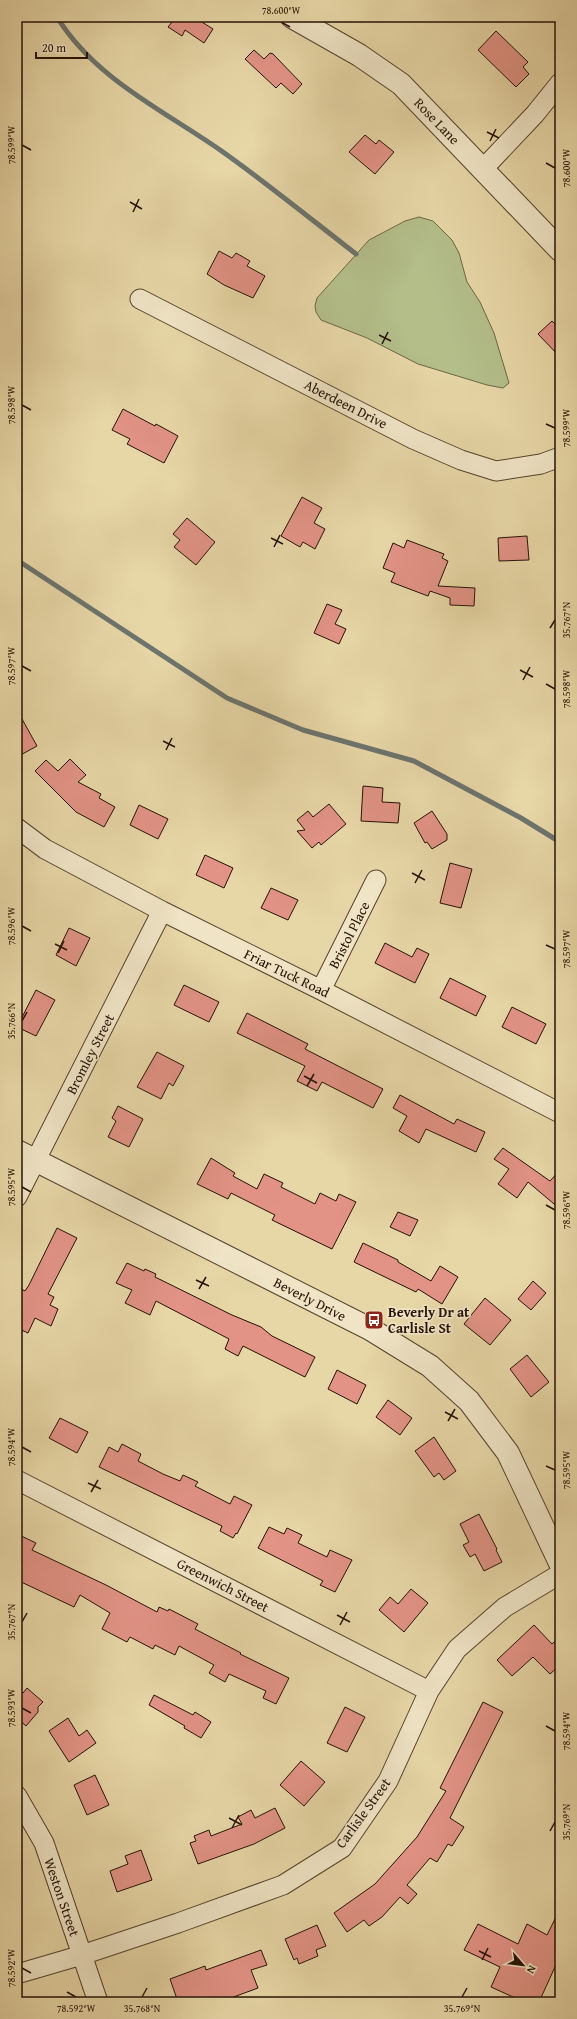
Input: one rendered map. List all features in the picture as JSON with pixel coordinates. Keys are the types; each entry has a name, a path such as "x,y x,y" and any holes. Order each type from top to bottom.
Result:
{"street":[{"name":"Rose Lane","path":"292,17 359,55 401,84 560,250"},
{"path":"483,169 535,114 560,83"},
{"name":"Aberdeen Drive","path":"140,299 413,439 461,460 496,470 541,464 560,457"},
{"name":"Friar Tuck Road","path":"17,828 46,849 162,912 558,1109"},
{"name":"Bristol Place","path":"321,990 376,880"},
{"name":"Bromley Street","path":"17,1197 26,1156 162,912"},
{"name":"Beverly Drive","path":"26,1156 370,1329 430,1366 469,1401 508,1453 560,1563"},
{"name":"Greenwich Street","path":"17,1480 429,1691"},
{"name":"Carlisle Street","path":"17,1974 82,1955 178,1923 282,1885 342,1848 388,1781 429,1691 457,1649 505,1607 560,1574"},
{"name":"Weston Street","path":"17,1796 44,1843 98,2002"}],"green space":[{"path":"419,217 433,221 452,240 459,253 467,282 480,302 494,333 509,383 503,388 487,385 418,364 367,338 321,320 316,312 315,306 317,298 369,240 405,221"}],"building":[{"path":"165,17 194,17 213,29 204,43 185,30 182,36 168,27 172,22"},
{"path":"496,31 528,62 523,67 529,74 516,87 478,50"},
{"path":"254,50 264,59 270,53 273,54 302,84 293,94 281,83 276,88 245,59"},
{"path":"365,135 376,144 379,140 394,152 375,174 349,152"},
{"path":"219,251 232,258 236,253 250,261 247,266 265,276 253,298 224,285 207,274"},
{"path":"552,321 560,329 560,357 538,334"},
{"path":"123,409 178,436 164,463 127,444 130,439 112,430"},
{"path":"302,497 322,508 314,523 325,529 315,549 303,542 300,547 281,536"},
{"path":"187,518 215,542 196,565 174,547 180,540 173,534"},
{"path":"527,536 529,560 499,561 498,538"},
{"path":"407,540 444,554 442,558 448,561 438,586 475,588 474,606 450,605 450,598 430,591 428,596 391,582 395,573 383,568 393,543 404,548"},
{"path":"327,604 342,610 335,624 346,629 339,644 314,633"},
{"path":"17,710 37,746 17,757"},
{"path":"70,759 86,775 78,782 101,794 99,798 115,807 104,827 76,812 35,771 46,760 58,771"},
{"path":"363,786 383,788 382,802 400,803 398,823 361,821"},
{"path":"329,804 346,824 321,845 319,842 312,848 297,831 305,830 297,820 308,811 313,817"},
{"path":"139,805 168,819 158,839 130,825"},
{"path":"432,811 447,834 447,840 432,849 427,842 425,843 414,823"},
{"path":"205,855 233,868 224,888 196,875"},
{"path":"450,863 472,869 461,908 440,903"},
{"path":"271,888 298,900 288,920 261,908"},
{"path":"69,928 90,938 76,966 56,955"},
{"path":"385,943 412,957 417,948 429,954 415,983 375,963"},
{"path":"450,978 486,996 476,1016 440,998"},
{"path":"184,985 219,1002 209,1022 174,1005"},
{"path":"36,990 55,1000 36,1036 17,1027"},
{"path":"512,1007 546,1024 536,1044 502,1027"},
{"path":"247,1013 308,1044 305,1049 383,1089 373,1108 322,1082 317,1091 297,1081 305,1066 237,1033"},
{"path":"157,1052 184,1066 173,1086 169,1083 161,1099 137,1087"},
{"path":"400,1095 454,1124 457,1119 485,1132 476,1152 426,1129 419,1143 399,1131 407,1116 393,1108"},
{"path":"118,1106 143,1119 129,1147 108,1137 116,1121 112,1118"},
{"path":"503,1148 550,1181 560,1170 560,1209 528,1182 517,1198 498,1184 509,1169 494,1159"},
{"path":"211,1158 235,1173 233,1176 257,1189 264,1174 283,1183 281,1187 315,1204 320,1193 336,1201 339,1194 356,1202 332,1249 272,1220 275,1215 231,1193 228,1199 197,1184"},
{"path":"398,1212 418,1220 410,1236 390,1227"},
{"path":"57,1228 77,1238 48,1294 54,1297 50,1305 58,1309 51,1326 35,1318 28,1333 17,1328 17,1298 21,1289 25,1291 29,1285"},
{"path":"363,1243 398,1260 398,1262 431,1281 440,1266 458,1277 442,1304 418,1289 416,1292 354,1262"},
{"path":"127,1263 144,1271 145,1269 156,1274 155,1277 232,1315 261,1327 272,1336 315,1357 305,1377 243,1346 238,1356 225,1349 229,1339 156,1301 150,1315 125,1303 132,1290 116,1283"},
{"path":"533,1281 546,1293 531,1310 518,1299"},
{"path":"485,1298 511,1320 490,1345 464,1324"},
{"path":"527,1355 549,1382 531,1397 510,1369"},
{"path":"337,1370 366,1385 357,1404 328,1389"},
{"path":"388,1400 412,1418 400,1435 376,1417"},
{"path":"60,1418 88,1432 77,1453 49,1438"},
{"path":"434,1437 456,1471 444,1480 439,1473 434,1477 415,1451"},
{"path":"122,1444 141,1454 138,1461 163,1474 180,1481 183,1475 198,1482 195,1486 230,1504 234,1496 252,1505 237,1534 236,1533 233,1538 220,1531 222,1526 99,1467 109,1447 118,1452"},
{"path":"479,1514 502,1562 484,1571 475,1554 470,1557 463,1545 469,1542 460,1524"},
{"path":"269,1527 284,1534 287,1528 302,1535 298,1543 327,1557 330,1550 352,1560 335,1592 320,1585 323,1581 258,1548"},
{"path":"17,1534 36,1543 32,1550 106,1585 157,1612 159,1607 168,1611 169,1609 198,1624 195,1629 241,1653 240,1654 289,1678 276,1704 263,1698 266,1691 229,1674 225,1682 209,1673 214,1665 179,1646 175,1655 155,1645 153,1649 130,1637 127,1642 102,1629 110,1613 80,1595 74,1607 17,1580"},
{"path":"411,1589 428,1603 404,1632 379,1610 390,1597 398,1604"},
{"path":"534,1625 552,1644 560,1637 560,1665 550,1674 533,1657 512,1676 497,1660"},
{"path":"17,1688 23,1693 27,1688 43,1702 38,1707 38,1712 26,1726 17,1718"},
{"path":"154,1695 193,1715 195,1712 211,1722 201,1738 184,1728 185,1726 149,1705"},
{"path":"483,1702 503,1712 450,1818 464,1827 452,1846 448,1844 437,1862 430,1858 407,1885 417,1894 408,1904 400,1897 382,1917 369,1926 364,1920 347,1932 334,1913 375,1884 417,1837 446,1791 440,1788"},
{"path":"345,1707 365,1717 347,1752 327,1743"},
{"path":"68,1718 79,1736 87,1730 96,1743 69,1762 49,1731"},
{"path":"301,1761 325,1782 304,1806 280,1785"},
{"path":"95,1775 109,1805 87,1815 74,1785"},
{"path":"275,1808 285,1828 254,1844 198,1864 190,1843 196,1841 194,1836 209,1830 211,1836 242,1824 238,1817 251,1810 255,1818"},
{"path":"141,1850 152,1880 117,1892 110,1871 128,1864 125,1856"},
{"path":"560,1909 560,1956 539,2002 524,2002 491,1987 500,1967 464,1950 478,1924 518,1944 527,1924 547,1935"},
{"path":"317,1925 326,1946 316,1950 318,1956 299,1964 297,1958 294,1960 285,1939"},
{"path":"261,1950 267,1965 251,1970 258,1988 220,2002 178,2002 170,1979 205,1966 206,1970"}],"waterway":[{"path":"57,17 73,39 91,59 111,77 240,164 356,254"},
{"path":"17,560 227,698 303,730 414,761 521,818 560,842"}],"place":[{"name":"Beverly Dr at Carlisle St","path":"374,1320"}]}
